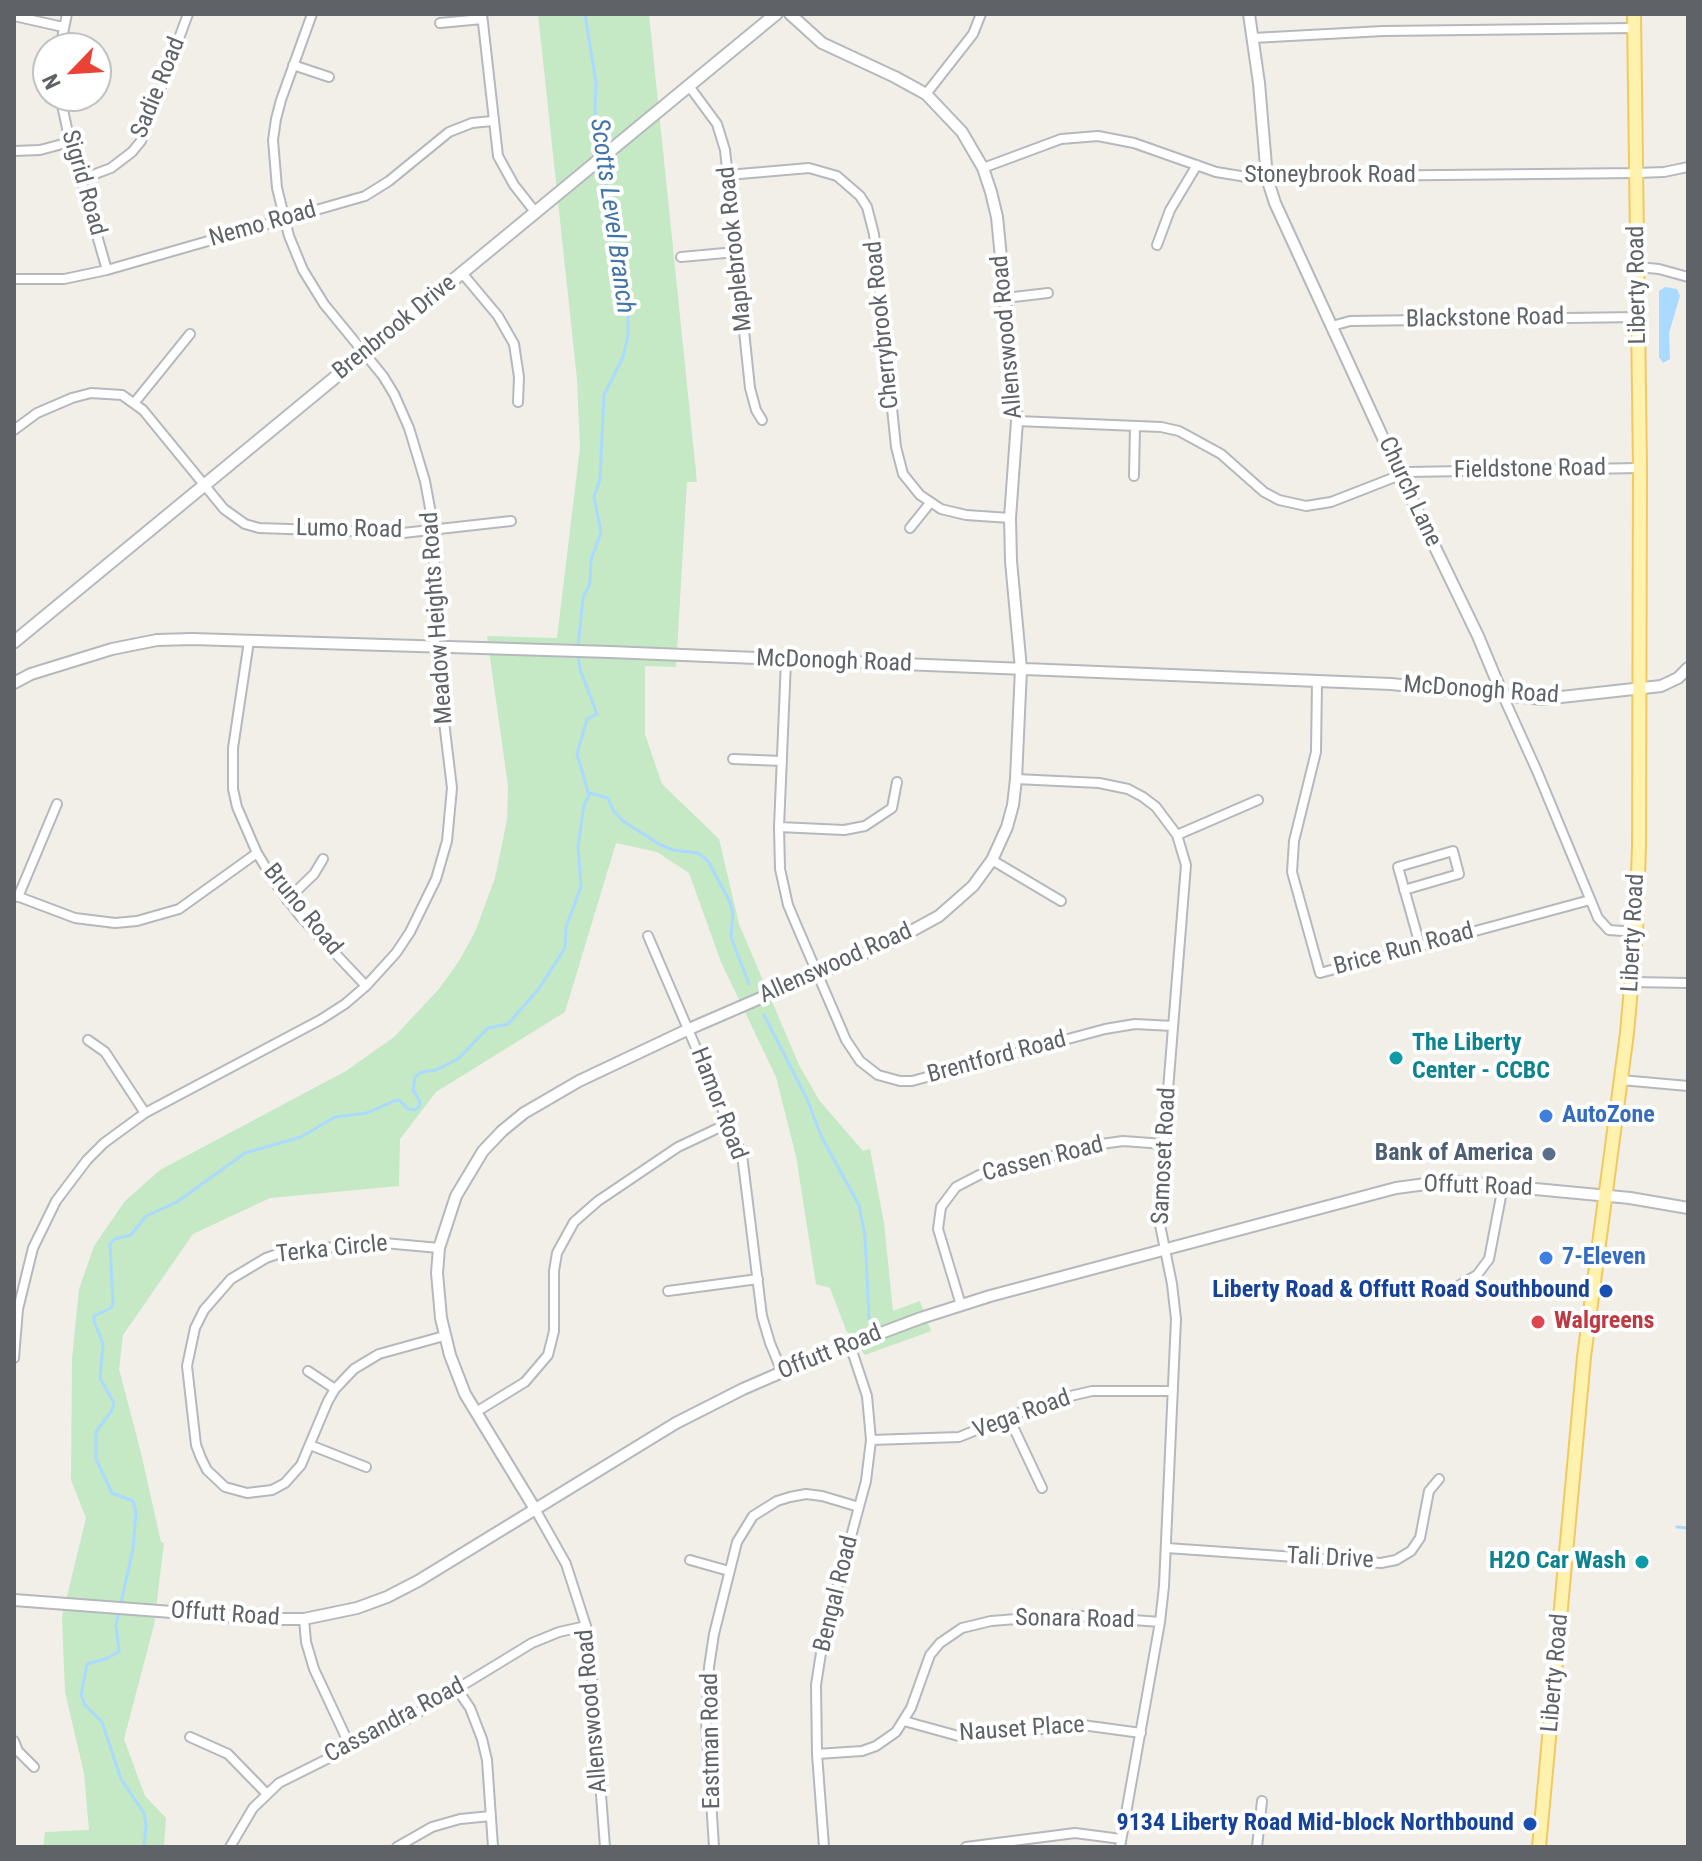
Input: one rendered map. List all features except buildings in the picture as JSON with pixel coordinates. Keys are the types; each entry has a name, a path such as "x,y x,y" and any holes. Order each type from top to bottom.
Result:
{"main road":[{"name":"Brenbrook Drive","path":"14,642 776,14"},
{"name":"Liberty Road","path":"1539,1847 1584,1357 1621,1080 1636,932 1640,468 1634,21"}],"street":[{"path":"62,32 67,14"},
{"name":"Sadie Road","path":"82,179 111,168 141,141 188,14"},
{"name":"Meadow Heights Road","path":"14,1358 23,1280 44,1223 56,1201 87,1160 123,1127 145,1113 320,1020 366,986 396,953 410,932 436,879 447,841 452,788 435,647 434,530 425,481 409,428 394,394 311,285 296,254 277,188 273,140 281,100 312,14"},
{"name":"Allenswood Road","path":"605,1847 586,1626 566,1564 476,1412 457,1375 444,1336 438,1297 439,1248 456,1196 483,1151 502,1131 548,1098 622,1059 895,940 939,916 973,886 992,860 1007,827 1016,779 1021,669 1010,518 1017,421 997,217 983,168 962,132 926,94 822,43 790,14"},
{"path":"926,94 973,34 981,14"},
{"name":"Church Lane","path":"1249,14 1267,178 1286,230 1478,636 1598,918 1609,930 1636,932"},
{"path":"14,16 63,27"},
{"path":"440,23 482,16 494,142 503,168 536,213"},
{"path":"1253,38 1634,21"},
{"path":"293,65 329,77"},
{"name":"Maplebrook Road","path":"689,86 710,113 722,136 750,388 762,420"},
{"name":"Sigrid Road","path":"63,112 107,270"},
{"name":"Nemo Road","path":"14,279 64,279 107,270 365,196 389,181 449,132 472,123 492,121"},
{"name":"Stoneybrook Road","path":"983,168 1061,139 1098,136 1134,143 1232,176 1267,178 1637,173 1688,167"},
{"path":"14,151 40,150 70,142"},
{"path":"1157,245 1170,210 1197,165"},
{"name":"Cherrybrook Road","path":"728,175 809,168 837,176 850,185 867,207 874,234 896,447 903,474 930,503"},
{"path":"681,257 736,252"},
{"path":"1638,267 1688,277"},
{"path":"462,273 498,316 514,344 519,377 518,402"},
{"path":"1005,298 1048,293"},
{"name":"Blackstone Road","path":"1332,326 1350,321 1639,317"},
{"path":"14,430 52,406 91,393 122,395 135,402 190,334"},
{"name":"Lumo Road","path":"135,402 234,518 259,528 390,533 511,521"},
{"name":"Fieldstone Road","path":"1017,421 1161,427 1193,436 1221,454 1264,492 1291,504 1306,506 1331,502 1400,475 1640,468"},
{"path":"1134,476 1135,426"},
{"path":"910,528 930,503 954,513 1010,518"},
{"name":"McDonogh Road","path":"14,683 90,654 133,643 192,639 569,650 1421,686 1543,699 1639,690 1668,684 1688,668"},
{"name":"Bruno Road","path":"249,641 232,769 237,807 257,853 287,900 366,986"},
{"name":"Brentford Road","path":"786,661 778,851 784,888 788,905 846,1040 860,1061 878,1075 900,1081 923,1079 1105,1029 1135,1024 1173,1026"},
{"name":"McDonogh Road","path":"14,672 31,674"},
{"name":"Brice Run Road","path":"1317,682 1316,752 1294,841 1292,872 1320,973 1590,900"},
{"path":"733,759 782,761"},
{"name":"Samoset Road","path":"1016,779 1099,783 1128,789 1156,807 1177,835 1186,865 1158,1215 1175,1301 1167,1548 1160,1622 1121,1843"},
{"path":"779,827 844,830 865,826 892,808 897,782"},
{"path":"1177,835 1258,800"},
{"path":"57,804 16,896 75,918 115,923 137,921 179,909 257,853"},
{"path":"1404,890 1459,874 1453,851 1398,867 1404,890 1420,945"},
{"path":"287,900 314,874 323,859"},
{"path":"992,860 1061,901"},
{"name":"Hamor Road","path":"648,936 742,1155 765,1330 782,1372"},
{"path":"1632,982 1688,983"},
{"path":"88,1040 105,1052 145,1113"},
{"path":"1621,1080 1688,1086"},
{"path":"476,1412 525,1382 548,1355 554,1331 557,1253 574,1222 598,1201 678,1147 729,1123"},
{"name":"Cassen Road","path":"961,1305 938,1229 941,1207 956,1187 979,1175 1094,1145 1123,1141 1164,1144"},
{"name":"Offutt Road","path":"14,1600 252,1619 304,1619 357,1608 387,1597 676,1423 782,1372 961,1305 1410,1185 1456,1182 1605,1196 1688,1208"},
{"path":"1455,1288 1477,1275 1489,1259 1503,1186"},
{"name":"Terka Circle","path":"439,1248 393,1243 286,1251 266,1258 231,1279 204,1310 190,1347 187,1383 196,1445 207,1470 225,1487 247,1493 259,1493 285,1483 294,1476 335,1389 354,1369 379,1354 444,1336"},
{"path":"668,1291 758,1279"},
{"name":"Bengal Road","path":"824,1847 815,1705 819,1663 866,1481 871,1440 867,1396 850,1345"},
{"path":"308,1371 335,1389"},
{"name":"Vega Road","path":"871,1440 959,1437 1049,1401 1092,1391 1173,1391"},
{"path":"1009,1418 1042,1488"},
{"path":"310,1445 366,1467"},
{"name":"Tali Drive","path":"1167,1548 1381,1563 1396,1560 1411,1551 1420,1538 1429,1491 1439,1479"},
{"name":"Eastman Road","path":"714,1847 706,1721 709,1667 729,1571 744,1528 753,1516 777,1501 806,1494 859,1507"},
{"path":"690,1560 729,1571"},
{"name":"Sonara Road","path":"817,1754 848,1753 876,1746 896,1732 904,1721 930,1655 940,1643 962,1628 991,1621 1067,1615 1160,1622"},
{"path":"304,1619 308,1654 350,1746"},
{"name":"Cassandra Road","path":"230,1847 240,1826 266,1793 295,1774 409,1718 546,1636 586,1626"},
{"path":"457,1689 470,1708 487,1760 493,1847"},
{"name":"Nauset Place","path":"904,1721 962,1737 1082,1725 1141,1733"},
{"path":"190,1737 228,1754 266,1793"},
{"path":"14,1741 18,1751 34,1767"},
{"path":"1257,1847 1262,1801"},
{"path":"397,1847 416,1834 447,1822 491,1816"},
{"path":"966,1847 1075,1833 1121,1843"}],"green space":[{"path":"538,14 649,14 697,482 687,482 676,667 645,666 645,734 662,784 719,839 739,924 799,1065 819,1100 863,1151 870,1149 884,1223 893,1311 920,1301 931,1331 865,1355 846,1330 830,1288 816,1284 796,1156 776,1077 721,962 689,873 657,852 616,843 565,1012 436,1092 400,1139 399,1186 270,1198 193,1234 123,1335 119,1369 161,1542 164,1543 154,1625 124,1739 145,1796 166,1818 164,1847 43,1847 45,1832 89,1830 84,1773 65,1692 62,1617 86,1518 71,1480 72,1360 79,1289 94,1246 125,1201 160,1170 346,1071 394,1037 439,989 459,961 475,932 495,878 507,820 508,786 487,636 557,638 580,447 577,379"}],"water":[{"path":"1665,287 1677,289 1680,296 1669,333 1670,359 1663,363 1659,357 1659,291"}],"waterway":[{"name":"Scotts Level Branch","path":"585,14 596,83 595,112 600,153"},
{"name":"Scotts Level Branch","path":"578,647 583,598 590,583 591,560 601,532 594,497 600,479 604,395 623,357 628,336 628,315 602,160"},
{"name":"Scotts Level Branch","path":"144,1847 144,1813 121,1779 102,1722 85,1705 81,1695 87,1664 119,1651 116,1625 133,1549 136,1512 133,1501 112,1493 96,1459 96,1432 114,1403 100,1378 103,1344 94,1321 94,1316 113,1304 110,1244 115,1239 131,1235 146,1216 177,1202 245,1153 301,1137 335,1117 367,1113 394,1101 399,1100 408,1109 415,1110 420,1102 413,1090 415,1077 458,1059 488,1028 508,1024 538,990 565,948 566,927 581,887 578,846 584,805 589,795 577,754 587,719 597,714 580,669 578,654"},
{"path":"590,793 608,798 623,821 659,844 673,850 698,853 708,861 729,900 733,913 731,937 749,984"},
{"path":"764,1015 807,1099 822,1138 859,1205 865,1236 869,1319"},
{"path":"1677,1527 1688,1528"}],"place":[{"name":"The Liberty Center - CCBC","path":"1396,1058"},
{"name":"AutoZone","path":"1546,1116"},
{"name":"Bank of America","path":"1549,1154"},
{"name":"7-Eleven","path":"1546,1258"},
{"name":"Liberty Road & Offutt Road Southbound","path":"1606,1291"},
{"name":"Walgreens","path":"1538,1322"},
{"name":"H2O Car Wash","path":"1642,1562"},
{"name":"9134 Liberty Road Mid-block Northbound","path":"1530,1824"}]}
